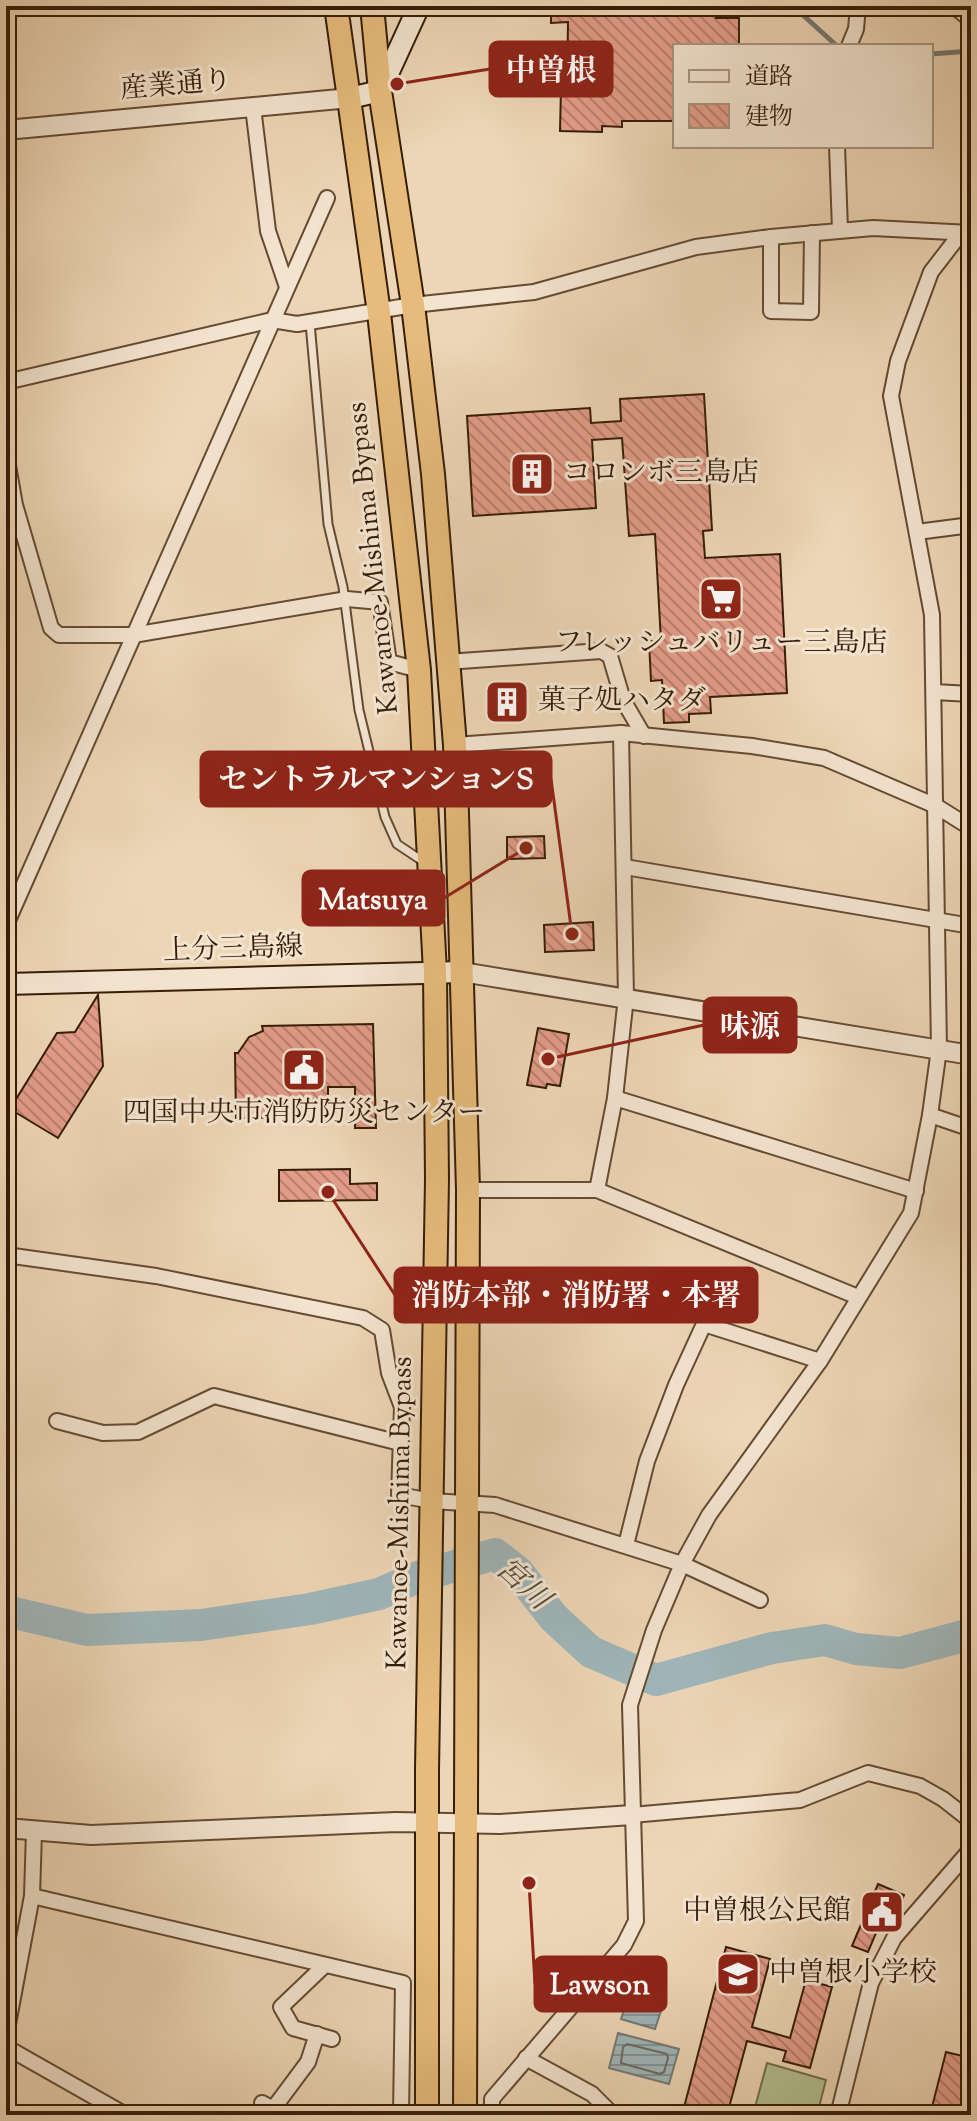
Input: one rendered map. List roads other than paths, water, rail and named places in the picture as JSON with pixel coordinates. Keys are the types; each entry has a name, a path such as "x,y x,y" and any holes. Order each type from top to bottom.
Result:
{"highway":[{"name":"Kawanoe-Mishima Bypass","path":"336,6 379,313 419,670 435,972 437,1179 426,1821 427,2115"},
{"path":"372,6 380,91 413,305 433,474 455,745 468,1190 465,2115"}],"main road":[{"path":"350,98 380,91 419,6"},
{"name":"上分三島線","path":"6,984 462,972"}],"street":[{"path":"850,44 856,29 858,6"},
{"path":"954,6 971,20"},
{"name":"産業通り","path":"6,130 350,98"},
{"path":"253,107 268,231 287,287"},
{"path":"837,148 840,230"},
{"path":"6,925 327,198"},
{"path":"6,382 272,320 297,324 413,305 534,292 696,247 873,228 966,233"},
{"path":"771,237 771,311 811,312 812,233"},
{"path":"492,2115 492,2099 632,1934 636,1921 630,1705 643,1661 682,1564 709,1515 820,1361 911,1213 939,1049 934,692 932,615 891,396 898,361 931,272 966,233"},
{"path":"6,454 15,505 51,628 59,635 133,635 345,600 380,602 389,662 419,670"},
{"path":"917,532 971,525"},
{"path":"447,662 601,651 610,656 623,700 644,736"},
{"path":"934,692 971,694"},
{"path":"597,1190 615,1098 626,997 621,733"},
{"path":"455,745 621,733 752,746 824,758 936,806 971,828"},
{"path":"625,867 971,926"},
{"path":"462,972 971,1055"},
{"path":"615,1098 916,1191"},
{"path":"930,1115 971,1129"},
{"path":"468,1190 597,1190 858,1297"},
{"path":"6,1255 156,1276 363,1318 382,1330 389,1373 402,1407 399,1495 432,1501 495,1505 682,1564 760,1600"},
{"path":"626,1545 647,1461 676,1385 704,1324 820,1361"},
{"path":"57,1421 103,1433 138,1432 214,1396 400,1443"},
{"path":"6,1828 91,1835 426,1821 500,1824 800,1800 868,1773 920,1786 971,1821"},
{"path":"6,2035 32,1896 34,1832"},
{"path":"838,2115 871,1983 894,1938 971,1849"},
{"path":"32,1896 403,1983 401,2115"},
{"path":"325,1965 281,2007 293,2028 332,2039"},
{"path":"262,2103 273,2109 308,2062 317,2034"},
{"path":"6,2047 126,2115"},
{"path":"526,2058 592,2094 613,2115"}],"lane":[{"path":"310,322 328,524 345,600 359,710 385,817 397,844 429,866"}],"water":[{"path":"627,2001 661,2011 655,2029 621,2019"},
{"path":"618,2033 679,2049 669,2084 609,2068"}],"waterway":[{"path":"793,6 835,44"},
{"path":"933,54 971,51"},
{"name":"宮川","path":"6,1611 87,1630 201,1625 310,1609 379,1594 418,1577 495,1554 518,1572 554,1618 591,1652 656,1680 772,1648 825,1640 856,1649 900,1653 971,1634"}],"place":[{"name":"中曽根","path":"397,84"},
{"name":"コロンボ三島店","path":"532,474"},
{"name":"フレッシュバリュー三島店","path":"721,599"},
{"name":"菓子処ハタダ","path":"507,702"},
{"name":"Matsuya","path":"526,848"},
{"name":"セントラルマンションS","path":"572,934"},
{"name":"味源","path":"548,1059"},
{"name":"四国中央市消防防災センター","path":"304,1070"},
{"name":"消防本部・消防署・本署","path":"328,1192"},
{"name":"Lawson","path":"529,1883"},
{"name":"中曽根公民館","path":"882,1912"},
{"name":"中曽根小学校","path":"738,1974"}]}
